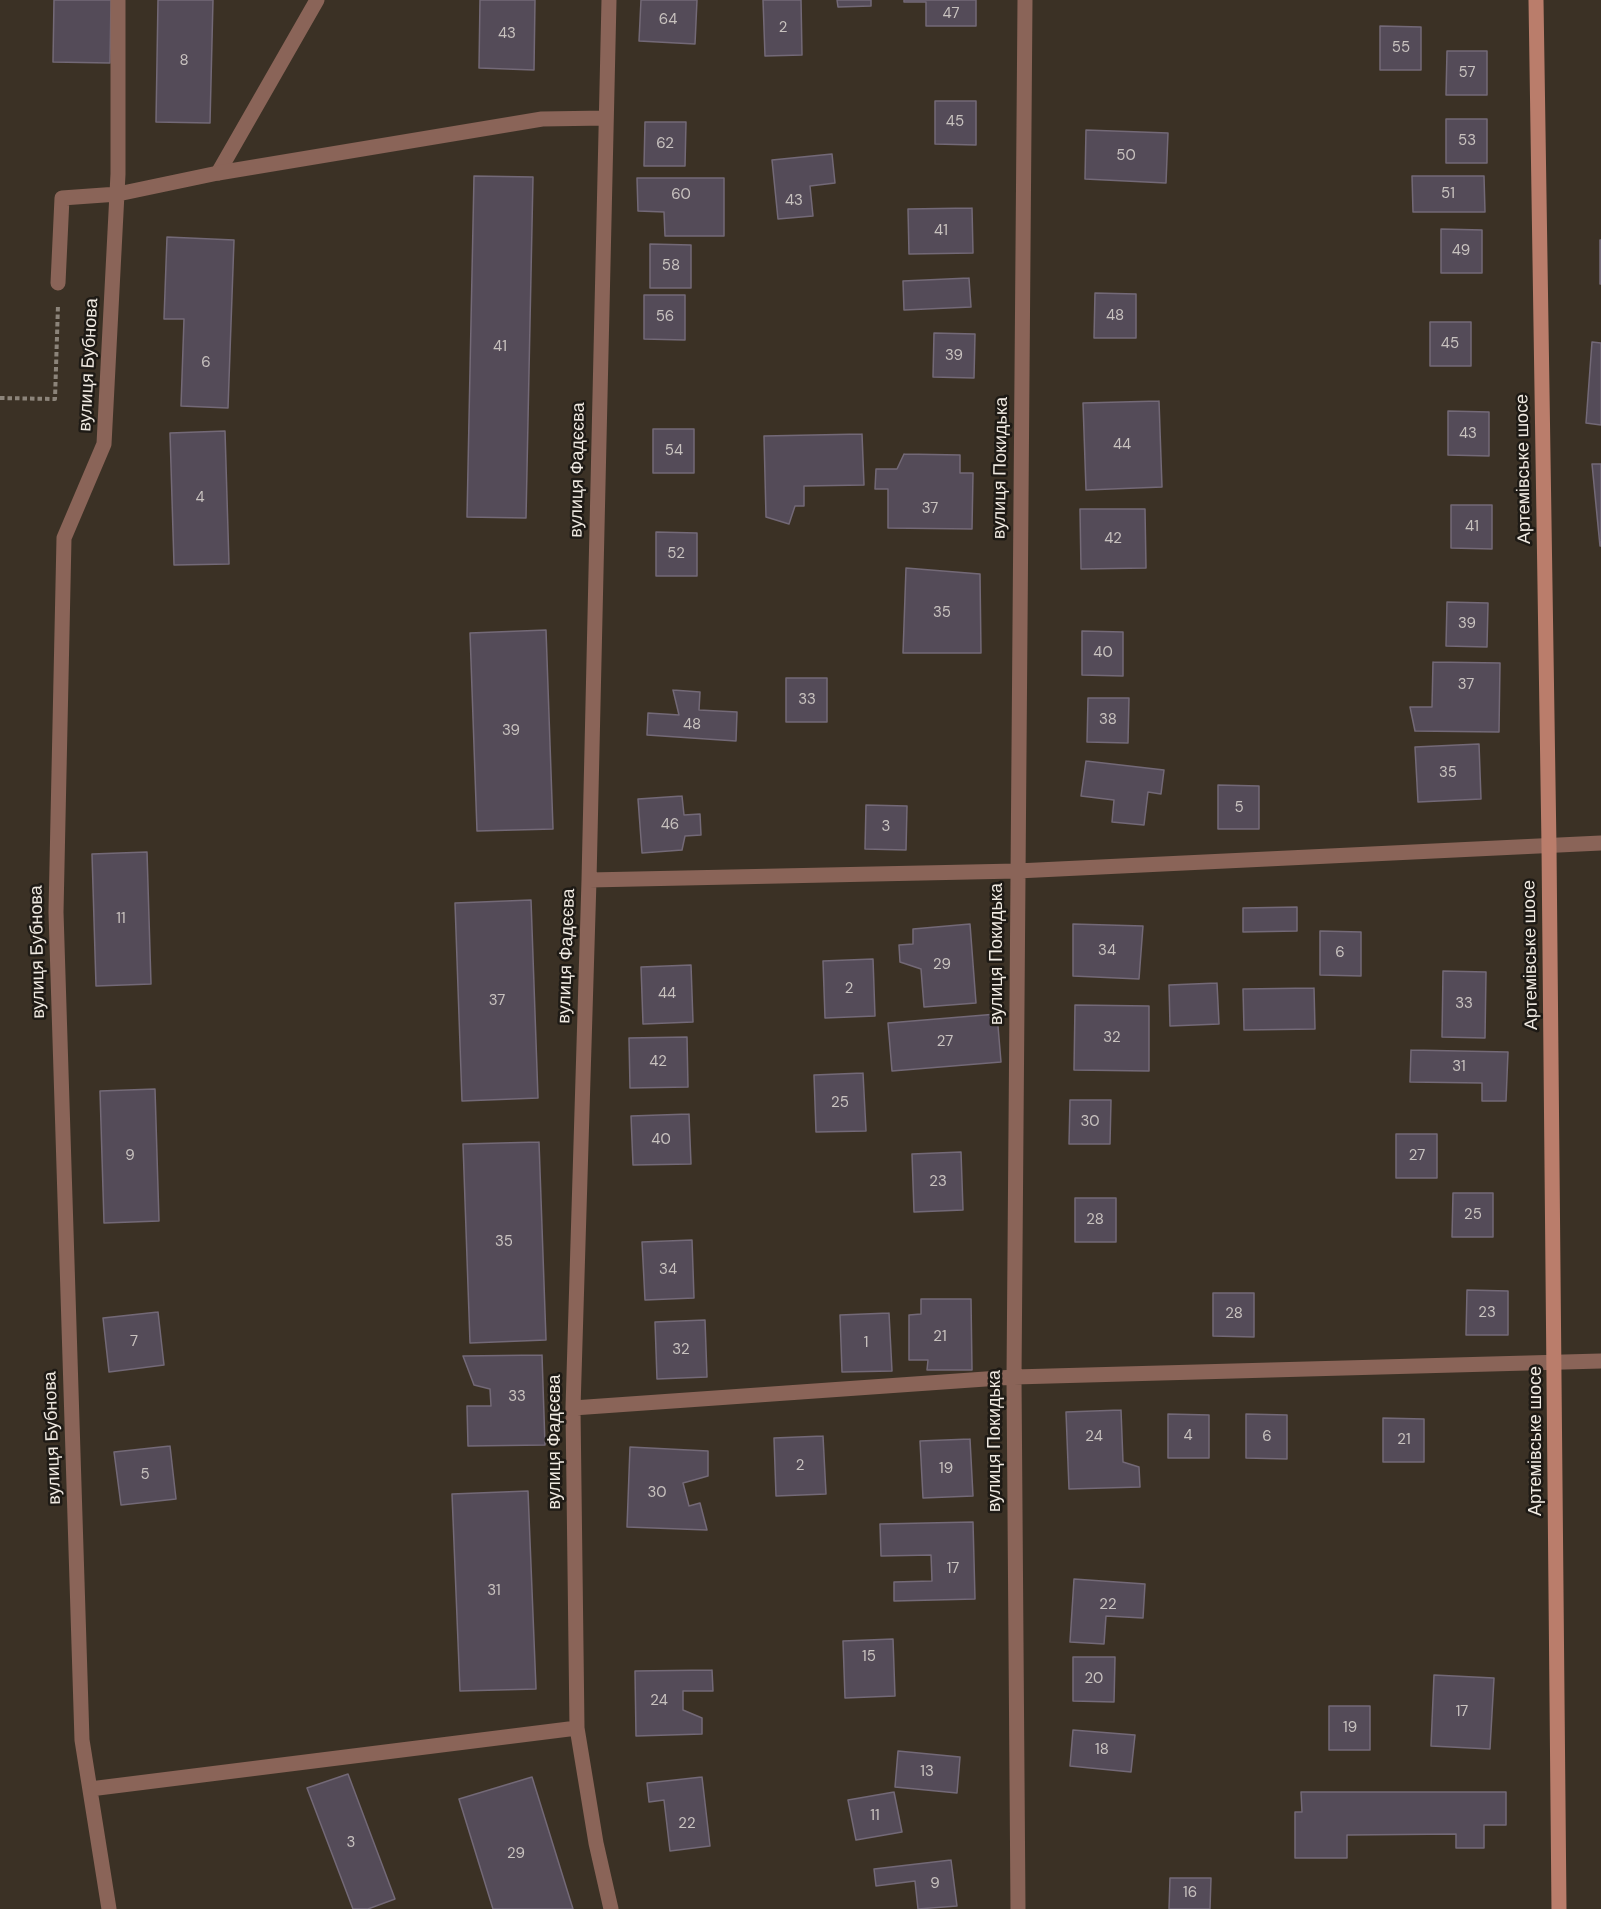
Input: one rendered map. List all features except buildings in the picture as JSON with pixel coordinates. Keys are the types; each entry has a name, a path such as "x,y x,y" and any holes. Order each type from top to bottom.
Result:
{"main road":[{"name":"Артемівське шосе","path":"1536,0 1549,846 1559,1909"}],"street":[{"name":"вулиця Бубнова","path":"109,1909 82,1740 56,900 64,538 104,444 118,194 118,0"},
{"path":"218,173 317,0"},
{"name":"вулиця Фадєєва","path":"609,0 589,880 573,1408 577,1728 596,1843 612,1909"},
{"name":"вулиця Покидька","path":"1018,1909 1014,1377 1025,0"},
{"path":"58,283 62,198 118,194 218,173 542,119 606,118"},
{"path":"589,880 1017,871 1601,843"},
{"path":"573,1408 1014,1377 1601,1361"},
{"path":"90,1789 577,1728"}],"path":[{"path":"0,398 55,399 58,283"}]}
